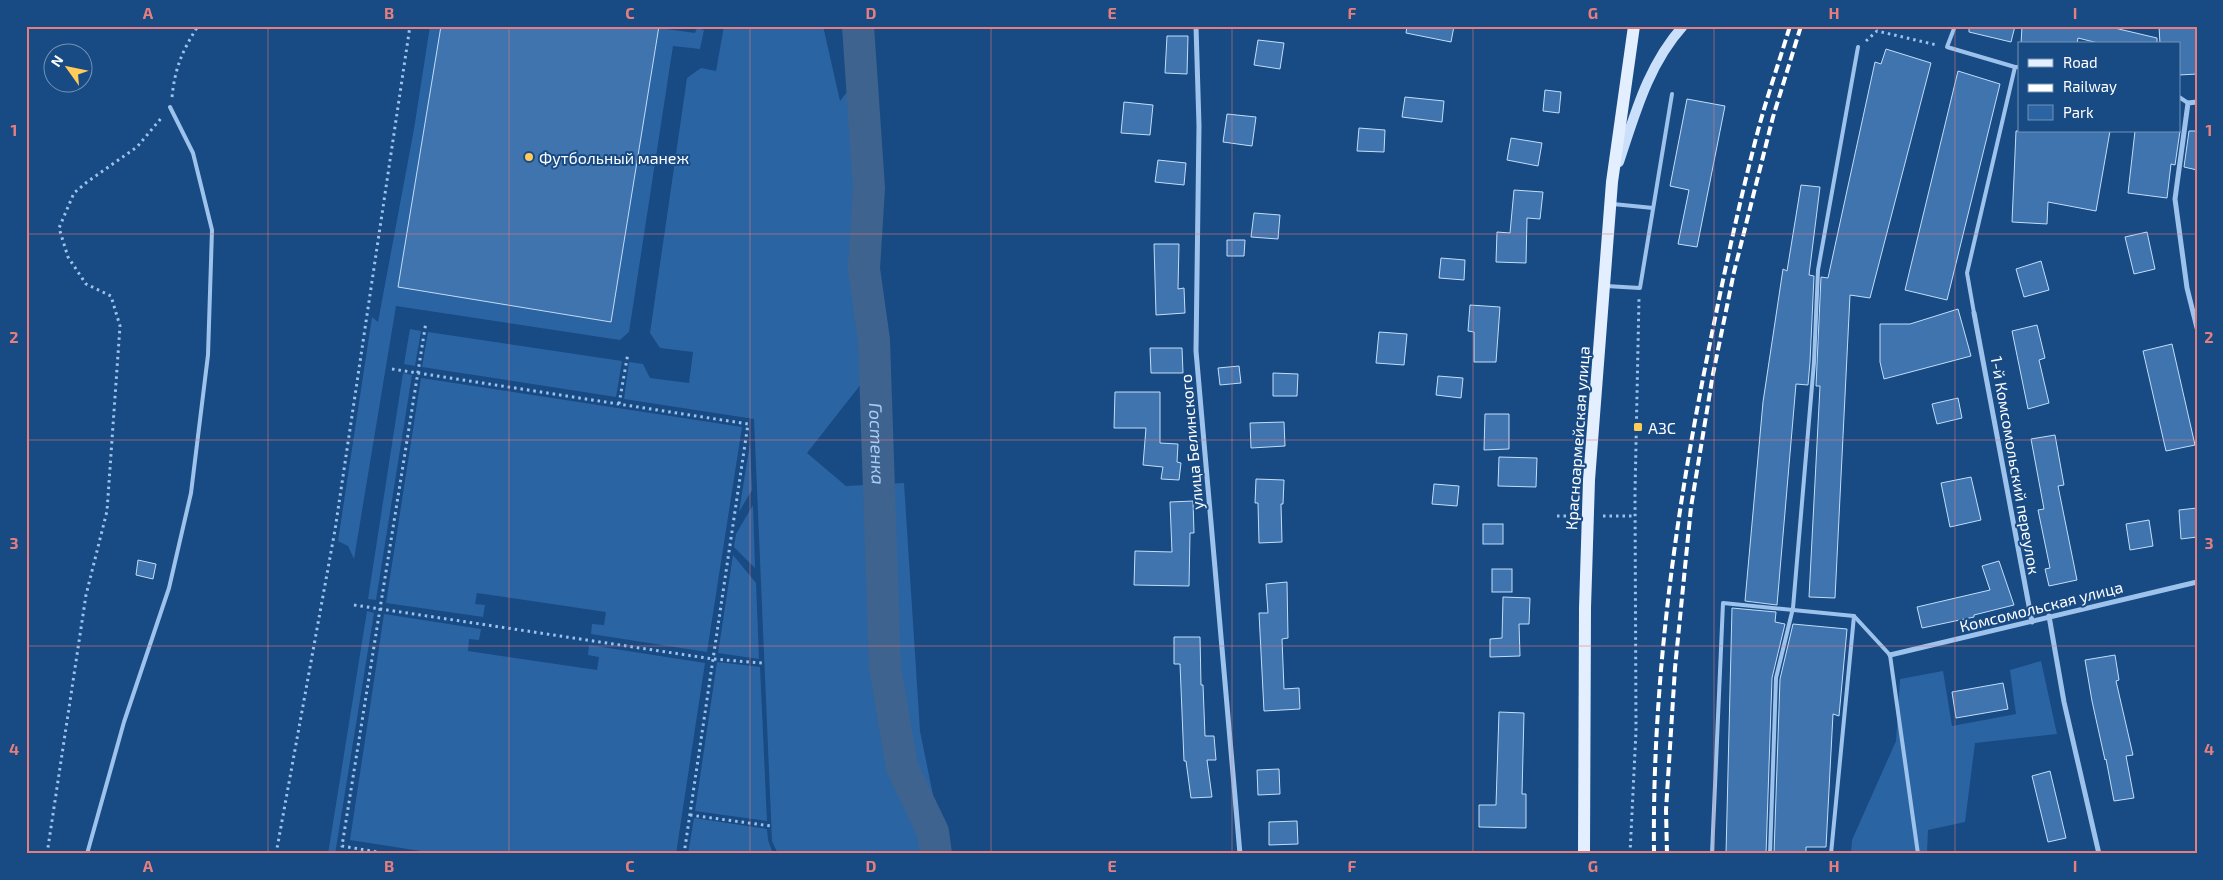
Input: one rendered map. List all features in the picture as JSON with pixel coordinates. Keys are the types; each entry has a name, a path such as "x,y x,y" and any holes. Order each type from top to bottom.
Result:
{"main road":[{"name":"Красноармейская улица","path":"1584,854 1585,608 1589,480 1612,182 1634,26"},
{"path":"1612,182 1638,103 1654,67 1682,26"}],"street":[{"name":"улица Белинского","path":"1196,26 1199,126 1196,351 1240,854"},
{"path":"2197,102 2188,103 2175,199 2187,288 2197,328"},
{"name":"1-й Комсомольский переулок","path":"1974,312 2032,622"},
{"name":"Комсомольская улица","path":"1890,655 2197,582"},
{"path":"2049,616 2064,702 2099,854"}],"lane":[{"path":"1955,26 1948,47 2017,67 1967,273 1974,312"},
{"path":"1770,854 1776,678 1793,608 1814,362 1818,270 1858,47"},
{"path":"1604,286 1640,288 1672,94"},
{"path":"2180,98 2188,103"},
{"path":"87,854 124,722 169,588 191,493 208,355 212,230 193,153 170,108"},
{"path":"1610,203 1653,208"},
{"path":"1712,854 1723,603 1793,608 1854,616 1890,655 1918,854"},
{"path":"1832,854 1854,616"}],"path":[{"path":"47,854 86,595 107,511 120,326 111,296 86,284 68,257 59,228 74,193 137,147 170,108 174,73 188,41 198,26"},
{"path":"276,854 335,530 410,26"},
{"path":"1858,47 1878,31 1948,47"},
{"path":"1630,854 1636,731 1635,492 1640,288"},
{"path":"390,854 342,846 426,322"},
{"path":"619,404 628,352"},
{"path":"392,369 748,424 684,854"},
{"path":"354,605 713,659 762,663"},
{"path":"690,815 770,826"}],"green space":[{"path":"430,26 443,26 400,287 610,322 659,28 695,33 697,28 704,30 700,49 673,46 629,332 620,340 396,306 354,559 348,546 338,541 372,317 378,322 414,129"},
{"path":"724,26 823,26 840,101 858,78 861,284 865,379 807,453 846,486 904,483 920,731 945,854 778,854 772,841 754,419 624,399 629,362 643,364 650,378 689,383 693,352 660,348 650,333 687,78 701,68 716,71"},
{"path":"410,329 421,331 415,366 404,364"},
{"path":"428,332 622,361 616,397 422,367"},
{"path":"403,373 412,375 376,600 368,599"},
{"path":"421,378 742,427 707,652 591,634 592,624 604,625 606,612 477,593 475,604 485,605 483,617 386,603"},
{"path":"750,443 752,490 739,512"},
{"path":"753,505 755,568 734,547 736,534"},
{"path":"733,555 756,583 759,659 718,653"},
{"path":"367,611 374,613 335,854 328,854"},
{"path":"384,614 481,629 479,640 469,639 468,651 597,670 599,657 588,655 589,645 705,663 676,854 440,854 350,840"},
{"path":"2041,661 2057,734 1975,743 1965,822 1928,830 1927,854 1851,854 1852,840 1896,741 1900,679 1943,671 1952,726 2016,714 2010,670"},
{"path":"717,662 760,667 767,821 695,811"},
{"path":"694,818 767,829 768,840 773,854 688,854"}],"building":[{"name":"Футбольный манеж","path":"441,26 659,26 611,322 398,287"},
{"path":"1407,26 1454,26 1451,42 1406,33"},
{"path":"1969,26 2015,26 2011,42 1969,32"},
{"path":"2022,26 2106,26 2157,38 2157,42 2094,42 2078,38 2077,42 2021,42"},
{"path":"2159,26 2197,26 2197,74 2180,75 2180,42 2160,42"},
{"path":"1167,36 1188,36 1187,74 1165,73"},
{"path":"1258,40 1284,43 1280,69 1254,65"},
{"path":"1886,49 1931,63 1870,298 1850,295 1835,598 1809,597 1820,386 1816,386 1821,277 1828,278 1875,62 1881,64"},
{"path":"1958,71 2000,84 1947,300 1905,290"},
{"path":"1545,90 1561,92 1559,113 1543,111"},
{"path":"1405,97 1444,101 1442,122 1402,117"},
{"path":"1687,99 1725,106 1697,247 1678,244 1689,190 1670,186"},
{"path":"1124,102 1153,105 1150,135 1121,133"},
{"path":"1227,114 1256,117 1252,146 1223,142"},
{"path":"1359,128 1385,130 1384,152 1357,151"},
{"path":"2016,131 2110,132 2096,211 2048,202 2047,224 2012,222"},
{"path":"2189,131 2197,131 2197,170 2184,167"},
{"path":"2135,132 2180,132 2175,165 2171,164 2167,198 2128,193"},
{"path":"1511,138 1542,143 1538,166 1507,160"},
{"path":"1158,160 1186,163 1184,185 1155,182"},
{"path":"1801,185 1820,187 1809,275 1814,276 1810,362 1808,385 1796,384 1777,605 1745,601 1763,402 1783,269 1787,271"},
{"path":"1514,190 1543,192 1540,219 1527,218 1526,263 1496,262 1497,232 1510,233"},
{"path":"1254,213 1280,215 1278,239 1251,237"},
{"path":"2147,232 2155,269 2134,274 2125,237"},
{"path":"1227,240 1245,240 1244,256 1227,256"},
{"path":"1154,244 1179,244 1178,289 1184,288 1185,313 1156,315"},
{"path":"1441,258 1465,260 1464,280 1439,278"},
{"path":"2041,261 2049,290 2024,297 2016,269"},
{"path":"1470,305 1500,307 1496,362 1474,362 1474,332 1468,331"},
{"path":"1958,309 1971,356 1884,379 1880,362 1880,324 1910,324"},
{"path":"2037,325 2045,358 2039,360 2049,403 2028,409 2012,331"},
{"path":"1379,332 1407,334 1404,365 1376,363"},
{"path":"2172,344 2195,445 2166,451 2143,351"},
{"path":"1150,348 1182,348 1183,373 1151,373"},
{"path":"1239,366 1241,383 1220,385 1218,368"},
{"path":"1273,373 1298,374 1297,396 1273,396"},
{"path":"1438,376 1463,378 1461,398 1436,395"},
{"path":"1115,392 1160,392 1160,443 1178,444 1177,462 1181,463 1179,480 1161,479 1163,467 1143,465 1146,428 1114,428"},
{"path":"1958,398 1962,418 1937,424 1932,404"},
{"path":"1485,414 1509,414 1509,449 1484,450"},
{"path":"1284,422 1285,446 1251,448 1250,423"},
{"path":"2055,435 2064,485 2058,486 2077,580 2049,586 2045,569 2050,568 2038,510 2044,509 2031,439"},
{"path":"1499,457 1537,458 1536,487 1498,486"},
{"path":"1971,477 1981,520 1950,527 1941,483"},
{"path":"1256,479 1284,480 1283,504 1281,504 1282,542 1259,543 1258,503 1255,503"},
{"path":"1434,484 1459,486 1457,506 1432,504"},
{"path":"1193,501 1194,533 1190,533 1189,586 1134,585 1135,551 1172,552 1170,502"},
{"path":"2197,508 2197,537 2181,539 2179,510"},
{"path":"2149,520 2153,546 2130,550 2126,524"},
{"path":"1483,524 1503,524 1503,544 1483,544"},
{"path":"138,560 156,564 153,579 136,575"},
{"path":"1999,561 2014,605 1974,615 1974,617 1922,628 1917,607 1990,590 1982,566"},
{"path":"1492,569 1512,569 1512,592 1492,592"},
{"path":"1287,582 1288,638 1282,639 1284,689 1299,688 1300,709 1264,711 1259,613 1268,613 1266,584"},
{"path":"1503,597 1530,598 1529,624 1519,624 1520,656 1490,657 1490,639 1502,638"},
{"path":"1732,608 1776,612 1775,622 1785,624 1772,678 1766,854 1726,854"},
{"path":"1793,624 1847,629 1839,716 1833,714 1826,847 1806,847 1806,854 1774,854 1780,679"},
{"path":"1174,637 1200,637 1205,736 1214,736 1216,760 1207,760 1212,797 1191,798 1186,761 1184,761 1180,664 1174,664"},
{"path":"2115,655 2119,680 2116,681 2133,755 2126,756 2134,798 2114,801 2085,660"},
{"path":"2003,683 2008,709 1956,718 1952,692"},
{"path":"1499,712 1524,713 1522,794 1526,794 1526,828 1479,827 1479,805 1496,805"},
{"path":"1279,769 1280,794 1258,795 1257,770"},
{"path":"2050,771 2066,838 2048,842 2032,776"},
{"path":"1297,821 1298,844 1269,845 1269,822"}],"waterway":[{"name":"Гостенка","path":"858,26 869,188 864,269 874,340 885,667 902,767 933,832 936,854"}],"railway":[{"path":"1654,854 1654,792 1661,669 1667,607 1684,484 1706,363 1738,213 1760,123 1790,26"},
{"path":"1667,854 1666,810 1675,668 1691,507 1713,374 1734,272 1773,117 1801,26"}],"place":[{"name":"Футбольный манеж","path":"529,157"},
{"name":"АЗС","path":"1638,427"}]}
